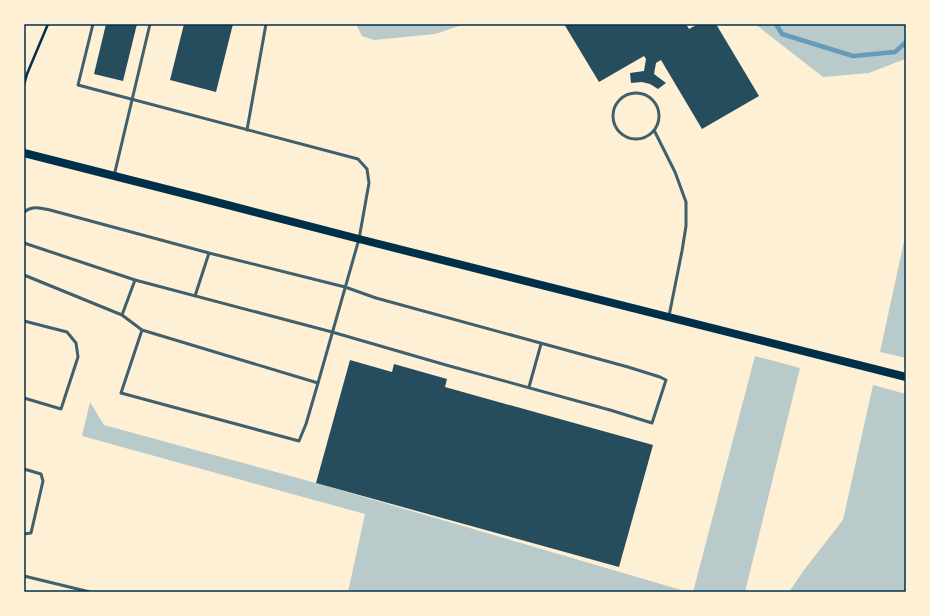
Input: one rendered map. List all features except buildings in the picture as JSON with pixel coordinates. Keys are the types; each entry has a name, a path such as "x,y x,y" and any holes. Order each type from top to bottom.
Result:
{"main road":[{"path":"24,153 906,377"}],"lane":[{"path":"93,24 78,85 358,159 367,169 369,183 359,239 306,424 299,441 121,393 142,330"},
{"path":"114,176 150,24"},
{"path":"247,130 266,24"},
{"path":"628,94 643,94 650,98 655,103 659,117 658,124 654,130 649,136 642,139 626,138 615,127 612,119 616,104 621,98 628,94"},
{"path":"654,130 675,172 686,202 686,226 668,317"},
{"path":"24,212 29,208 36,207 50,210 345,288 660,377 666,380 652,423 332,332 135,280 24,243"},
{"path":"196,296 209,252"},
{"path":"24,275 122,315 142,330 318,383"},
{"path":"122,315 135,280"},
{"path":"24,321 67,332 76,343 78,357 61,409 24,398"},
{"path":"528,387 541,344"},
{"path":"24,469 40,474 43,481 31,532 24,534"},
{"path":"24,576 90,592"}],"path":[{"path":"24,85 27,74 48,24"}],"shaded area":[{"path":"356,24 465,24 435,34 374,40 362,36"},
{"path":"755,24 906,24 906,60 905,59 869,73 823,77"},
{"path":"906,232 906,358 880,352"},
{"path":"755,356 800,368 745,592 693,592"},
{"path":"873,385 906,394 906,592 789,592 804,570 843,520"},
{"path":"90,402 104,425 316,483 688,592 348,592 365,514 82,436"}],"waterway":[{"path":"776,24 782,34 853,56 895,52 906,42"}]}
